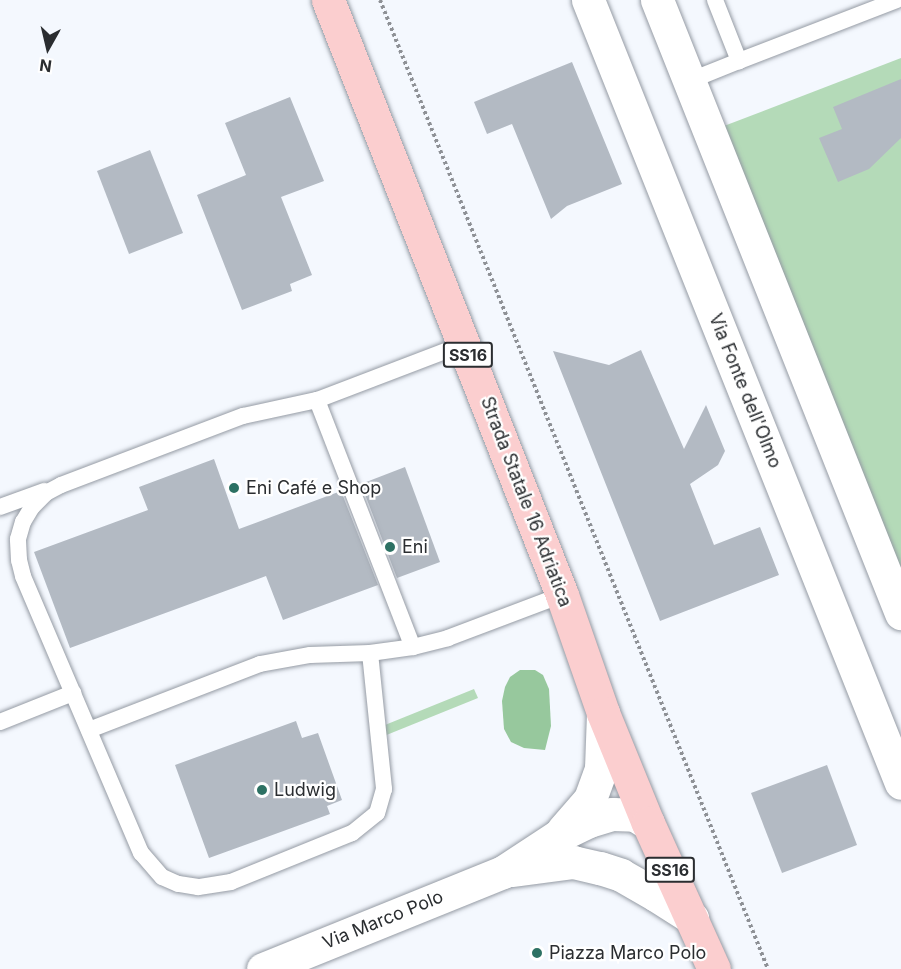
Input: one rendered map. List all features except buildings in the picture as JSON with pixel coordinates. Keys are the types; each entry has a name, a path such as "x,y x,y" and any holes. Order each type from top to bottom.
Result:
{"main road":[{"name":"Strada Statale 16 Adriatica","path":"328,0 562,595 603,713 648,823 693,918 714,969"}],"street":[{"name":"Via Fonte dell'Olmo","path":"588,0 901,783"},
{"path":"657,0 901,613"},
{"name":"Via Marco Polo","path":"558,836 590,799 601,768 603,713"},
{"name":"Via Marco Polo","path":"263,969 502,872 558,836 589,821 612,814 635,815 648,823"},
{"name":"Via Marco Polo","path":"502,872 573,862 600,868 657,895 693,918"}],"lane":[{"path":"715,0 739,61"},
{"path":"689,81 897,0"},
{"path":"0,507 243,416 317,400 464,344"},
{"path":"317,400 412,647"},
{"path":"61,485 46,493 32,507 22,522 18,539 19,560 73,693 148,864 162,877 178,884 198,887 219,885 352,833 377,813 384,789 370,653"},
{"path":"89,730 260,664 310,655 370,653 412,647 448,638 562,595"},
{"path":"0,722 73,693"}],"path":[{"path":"380,0 768,969"}],"green space":[{"path":"901,58 901,579 724,126"},
{"path":"520,670 535,670 543,675 549,689 551,726 545,750 524,748 511,742 504,729 502,701 505,687 510,677"},
{"path":"474,689 478,698 384,736 380,727"}],"place":[{"name":"Eni Café e Shop","path":"234,488"},
{"name":"Eni","path":"390,547"},
{"name":"Ludwig","path":"262,790"},
{"name":"Piazza Marco Polo","path":"537,953"}]}
